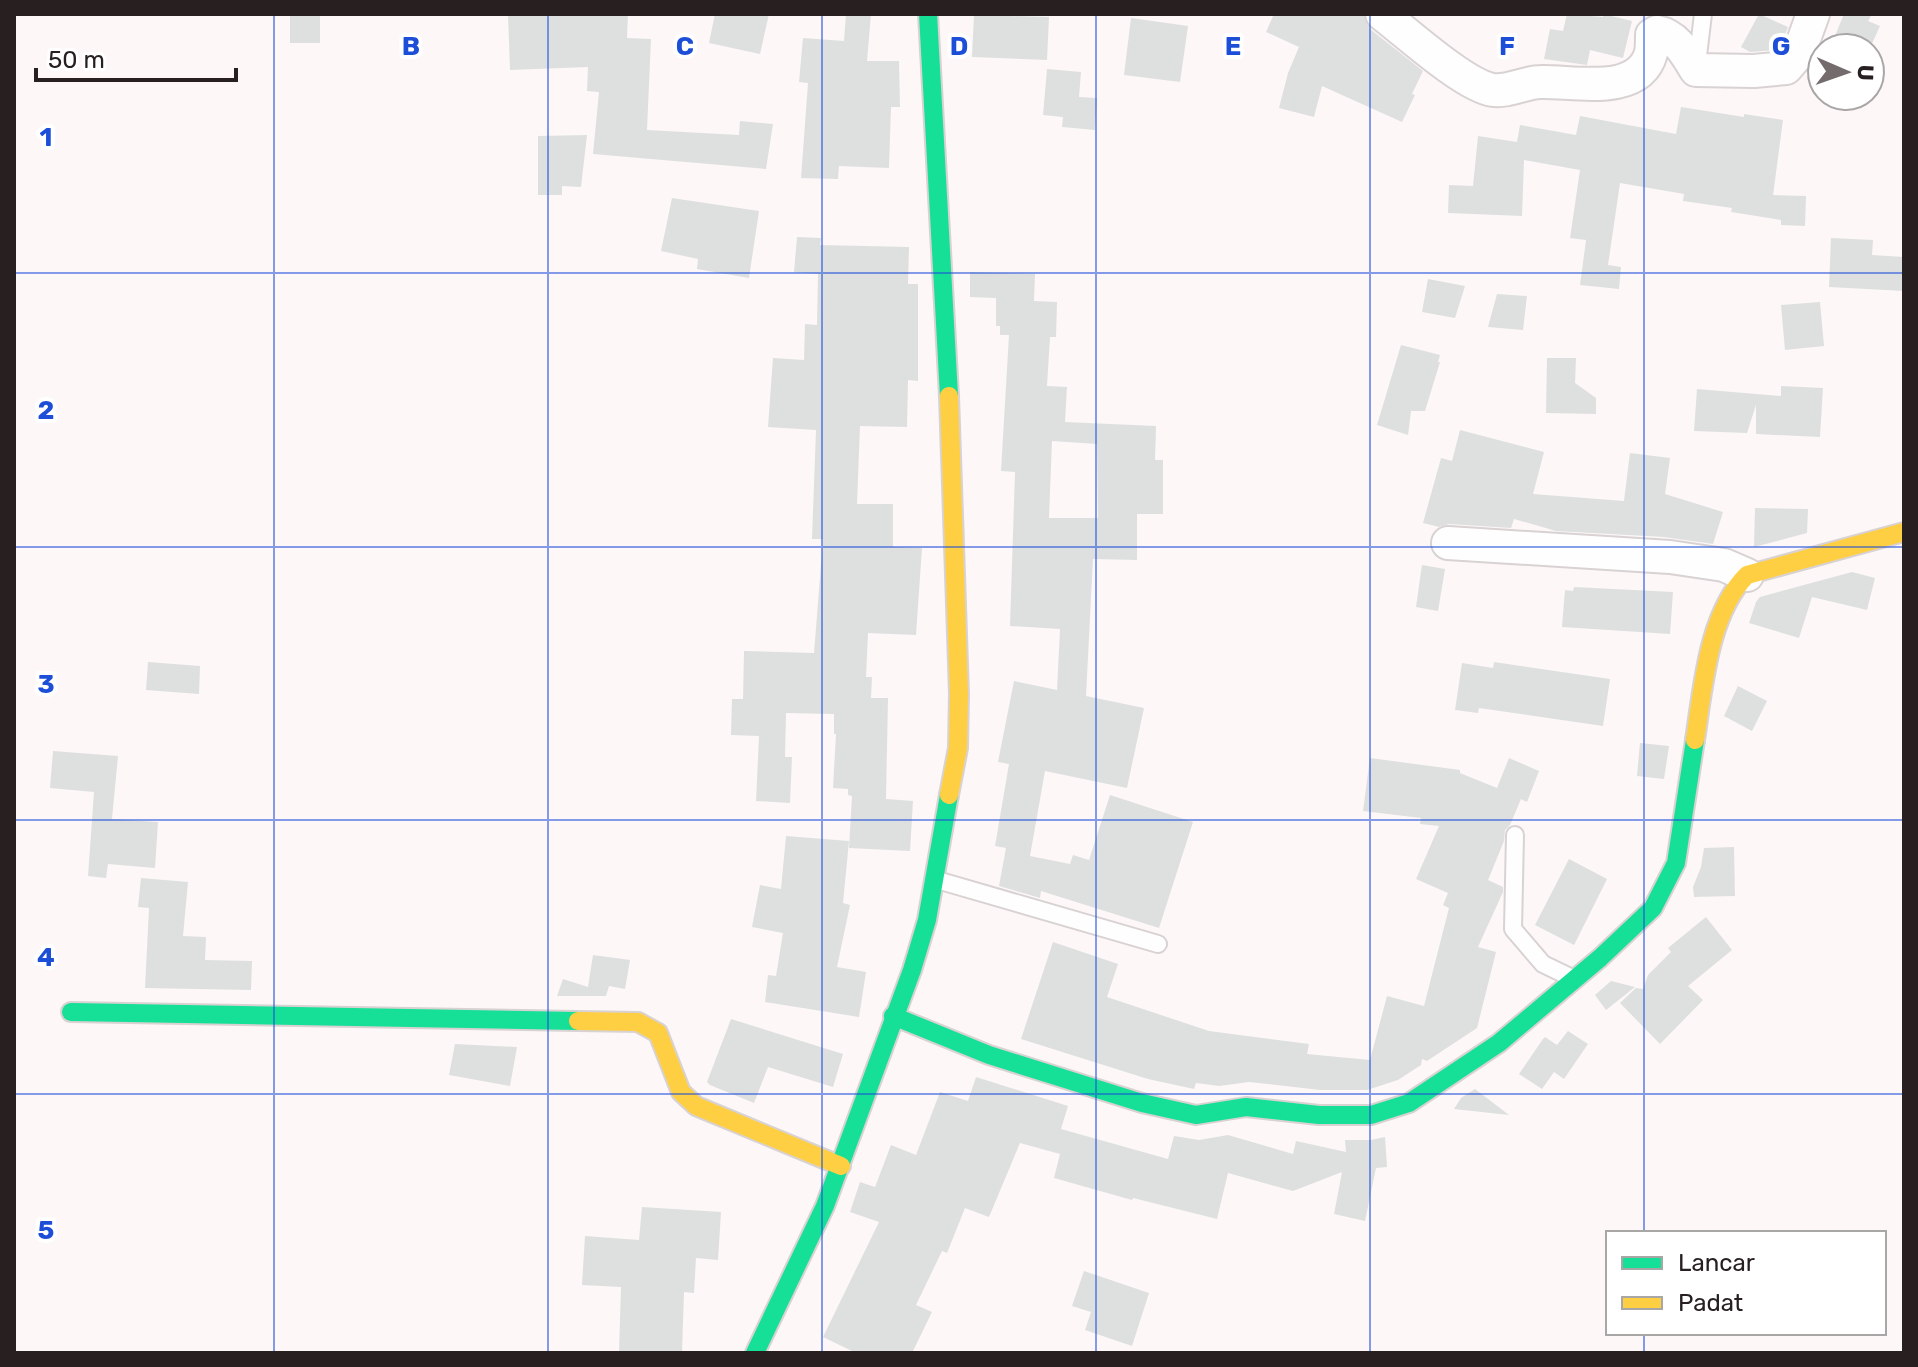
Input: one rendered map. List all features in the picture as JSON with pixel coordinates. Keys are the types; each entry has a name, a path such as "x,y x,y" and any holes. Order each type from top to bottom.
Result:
{"street":[{"path":"755,1353 786,1292 841,1166 912,970 927,920 958,748 959,694 946,311 928,14"},
{"path":"1382,14 1470,80 1494,90 1539,81 1622,81 1637,74 1643,67 1651,52 1652,35 1657,32 1680,45 1696,70 1786,68 1799,53 1813,14"},
{"path":"893,1016 989,1055 1142,1103 1196,1115 1246,1107 1319,1115 1371,1115 1409,1103 1499,1043 1653,908 1676,863 1706,668 1723,610 1734,588 1747,575 1904,532"},
{"path":"1448,543 1670,557 1724,565 1747,575"},
{"path":"71,1012 638,1022 658,1033 681,1092 696,1106 841,1166"}],"lane":[{"path":"1696,70 1703,14"},
{"path":"1515,835 1513,929 1543,964 1575,979"},
{"path":"934,879 1158,944"}],"building":[{"path":"290,14 320,14 320,43 290,43"},
{"path":"508,14 628,14 627,38 651,39 647,130 739,135 740,121 773,124 766,169 593,154 599,92 587,91 588,67 510,70"},
{"path":"715,14 769,14 760,54 709,43"},
{"path":"846,14 871,14 867,61 899,61 900,107 891,107 889,168 839,166 838,179 801,178 808,83 799,82 803,38 844,41"},
{"path":"1274,14 1363,14 1370,29 1423,71 1402,122 1322,86 1314,117 1279,108 1299,47 1266,32"},
{"path":"1567,14 1603,17 1603,14 1632,21 1623,58 1590,50 1587,65 1544,59 1550,29 1563,31"},
{"path":"1759,14 1788,27 1777,50 1750,52 1741,47"},
{"path":"1844,14 1872,14 1868,21 1880,26 1877,32 1837,32"},
{"path":"974,15 1049,17 1047,60 972,57"},
{"path":"1131,18 1188,26 1180,82 1124,75"},
{"path":"1047,69 1081,72 1079,97 1097,98 1095,130 1062,127 1063,117 1043,115"},
{"path":"1681,107 1783,120 1773,195 1806,196 1805,226 1781,225 1781,220 1731,212 1732,208 1683,201 1684,194 1620,183 1608,265 1621,267 1619,289 1580,285 1586,240 1570,238 1580,170 1524,160 1522,216 1448,213 1449,185 1473,186 1478,136 1517,142 1520,125 1576,135 1580,116 1676,134"},
{"path":"587,135 581,187 562,186 562,195 538,195 538,136"},
{"path":"672,198 759,211 749,278 697,269 698,259 661,251"},
{"path":"797,237 821,238 820,245 909,247 908,284 918,284 918,381 908,380 907,427 860,426 857,504 893,504 893,547 922,548 916,635 868,633 866,677 872,677 871,698 888,698 886,799 913,801 910,851 849,848 852,796 848,795 848,789 833,788 834,714 786,713 785,757 792,757 790,803 756,801 759,736 731,735 732,699 743,699 744,651 814,653 823,539 812,539 816,430 768,427 773,358 804,360 805,324 817,325 818,274 794,272"},
{"path":"1831,238 1873,240 1872,255 1904,257 1904,291 1829,287"},
{"path":"970,272 1035,274 1034,301 1057,302 1056,337 1050,337 1047,386 1067,387 1065,422 1156,426 1155,460 1163,460 1163,514 1137,514 1137,560 1093,559 1086,696 1144,708 1127,788 1045,771 1030,856 1070,864 1073,855 1089,860 1110,795 1193,822 1159,928 1041,891 1040,898 999,886 1006,848 995,846 1009,764 998,762 1014,681 1057,690 1060,629 1010,626 1015,472 1001,471 1009,335 1000,335 1000,326 996,326 996,298 970,297","holes":["1052,441 1097,444 1098,518 1049,518"]},
{"path":"1428,279 1465,286 1455,318 1422,312"},
{"path":"1497,294 1527,296 1523,330 1488,327"},
{"path":"1820,302 1824,346 1785,350 1781,305"},
{"path":"1401,345 1440,355 1425,411 1411,411 1408,435 1377,425"},
{"path":"1547,358 1576,358 1575,383 1596,398 1596,414 1546,413"},
{"path":"1781,386 1823,388 1820,437 1756,434 1756,405 1747,433 1694,431 1697,389 1781,396"},
{"path":"1460,430 1544,452 1533,494 1624,501 1630,453 1670,458 1665,494 1723,512 1713,544 1664,537 1556,531 1514,519 1511,528 1449,524 1439,527 1423,523 1441,458 1452,461"},
{"path":"1755,508 1808,509 1807,533 1754,547"},
{"path":"1422,565 1445,569 1438,611 1416,607"},
{"path":"1852,572 1875,578 1867,610 1812,597 1799,638 1749,623 1760,597"},
{"path":"1574,587 1673,592 1670,634 1562,627 1565,590 1573,591"},
{"path":"148,662 200,666 199,694 146,690"},
{"path":"1494,662 1610,679 1603,726 1479,708 1478,713 1455,710 1462,663 1493,668"},
{"path":"1738,686 1767,701 1752,731 1724,716"},
{"path":"1640,743 1669,746 1664,779 1637,776"},
{"path":"53,751 118,756 112,819 158,822 155,868 108,864 106,878 88,876 94,792 50,788"},
{"path":"1370,758 1460,770 1460,773 1497,788 1509,758 1539,771 1527,802 1521,799 1505,830 1504,841 1488,880 1503,887 1503,892 1478,947 1496,952 1477,1028 1427,1061 1422,1059 1421,1065 1398,1080 1367,1090 1320,1090 1249,1082 1219,1086 1196,1083 1194,1089 1148,1079 1021,1039 1053,942 1118,964 1107,997 1209,1031 1309,1044 1307,1054 1370,1060 1387,996 1424,1006 1449,908 1443,905 1448,893 1416,879 1439,826 1420,824 1421,818 1363,811"},
{"path":"786,836 849,841 843,903 850,905 837,967 866,972 859,1017 765,1002 768,975 776,976 783,933 752,927 760,885 781,889"},
{"path":"1734,847 1735,896 1694,897 1693,887 1704,848"},
{"path":"1569,859 1607,879 1574,945 1535,925"},
{"path":"141,878 188,882 183,936 206,937 205,960 252,961 251,990 145,988 149,908 138,907"},
{"path":"1706,917 1732,950 1688,986 1703,1000 1660,1044 1620,1003 1636,988 1643,989 1648,975 1671,952 1668,948"},
{"path":"593,955 630,960 625,989 609,986 606,996 557,996 563,979 588,987"},
{"path":"1611,981 1635,987 1606,1010 1595,995"},
{"path":"731,1019 843,1054 833,1087 768,1067 754,1103 710,1085 707,1082"},
{"path":"1568,1031 1588,1044 1564,1079 1554,1072 1542,1089 1519,1074 1545,1037 1557,1045"},
{"path":"455,1044 517,1047 510,1086 449,1075"},
{"path":"976,1077 1068,1106 1061,1129 1168,1159 1174,1136 1199,1140 1228,1135 1293,1154 1296,1141 1346,1152 1345,1140 1385,1137 1387,1167 1376,1168 1365,1221 1334,1214 1342,1172 1293,1191 1228,1173 1217,1219 1054,1178 1060,1154 1020,1143 989,1217 965,1208 947,1253 942,1251 916,1305 932,1312 912,1353 856,1353 823,1337 879,1222 850,1212 860,1182 875,1187 891,1145 916,1155 940,1092 968,1101"},
{"path":"1475,1089 1509,1115 1454,1109 1461,1098"},
{"path":"642,1207 721,1212 718,1260 696,1258 694,1293 684,1292 682,1353 619,1353 621,1287 582,1285 585,1236 639,1240"},
{"path":"1084,1271 1149,1293 1132,1346 1085,1330 1091,1312 1072,1306"}],"traffic: fast":[{"path":"928,14 949,396"},
{"path":"893,1016 989,1055 1142,1103 1196,1115 1246,1107 1319,1115 1371,1115 1409,1103 1499,1043 1600,958 1653,908 1676,863 1695,740"},
{"path":"755,1353 825,1206 912,970 927,920 949,795"},
{"path":"71,1012 578,1021"}],"traffic: slow":[{"path":"949,396 959,694 958,748 949,795"},
{"path":"1695,740 1709,653 1724,610 1747,575 1904,532"},
{"path":"578,1021 638,1022 658,1033 681,1092 696,1106 841,1166"}]}
